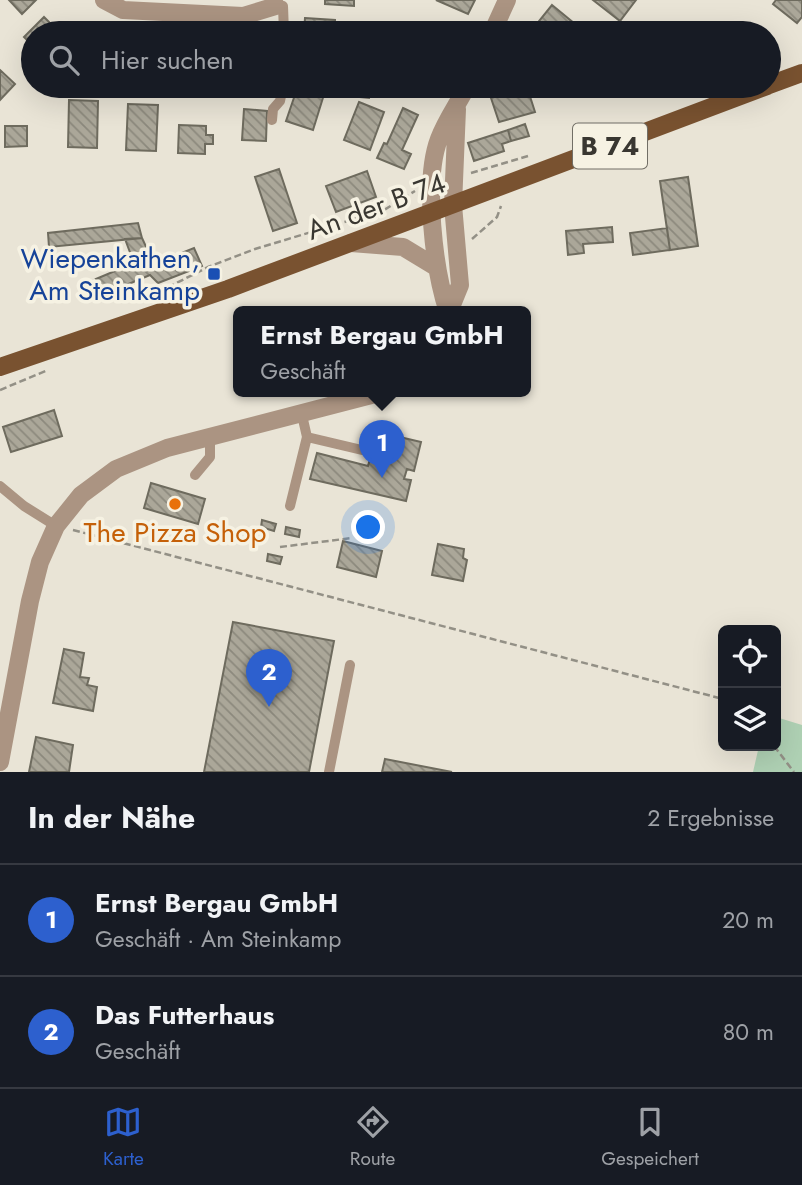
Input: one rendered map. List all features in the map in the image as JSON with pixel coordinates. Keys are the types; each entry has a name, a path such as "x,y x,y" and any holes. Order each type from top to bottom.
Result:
{"main road":[{"name":"An der B 74","path":"781,80 802,73"},
{"name":"An der B 74","path":"0,367 351,243 734,98"}],"street":[{"path":"104,0 123,10 243,16 281,3"},
{"path":"497,21 507,0"},
{"path":"446,306 436,267 433,185 439,139 461,98"},
{"path":"451,306 460,285 453,205 457,106"},
{"path":"351,243 403,247 422,256 436,267"},
{"path":"0,762 5,701 40,562 56,526 81,495 116,469 167,448 365,397"}],"lane":[{"path":"281,3 285,10 285,21"},
{"path":"272,120 273,109 280,98"},
{"path":"290,506 307,437 302,415"},
{"path":"307,437 362,450"},
{"path":"195,475 210,457 210,438"},
{"path":"0,486 24,506 56,526"},
{"path":"329,772 350,665"}],"path":[{"path":"453,179 531,155"},
{"path":"140,301 208,267 255,248 384,210 411,193 433,185"},
{"path":"459,270 472,240 500,212 498,189"},
{"path":"56,526 718,698"},
{"path":"280,547 352,538"},
{"path":"778,751 794,772"}],"green space":[{"path":"781,719 802,725 802,772 753,772 758,751 781,751"}],"building":[{"path":"9,0 36,0 22,14"},
{"path":"325,0 354,0 354,6 325,4"},
{"path":"436,0 475,0 468,14"},
{"path":"593,0 636,0 620,21"},
{"path":"776,0 802,0 802,17 797,23 773,4"},
{"path":"552,5 571,21 539,21"},
{"path":"305,18 335,20 335,21 305,21"},
{"path":"0,70 15,84 0,100"},
{"path":"294,98 323,98 313,130 286,121"},
{"path":"491,98 531,98 535,112 499,122"},
{"path":"69,100 98,101 97,148 68,147"},
{"path":"359,102 384,112 370,150 344,140"},
{"path":"128,104 158,105 156,151 126,150"},
{"path":"403,108 418,115 402,150 411,154 404,169 377,158 384,143 387,144"},
{"path":"244,109 267,111 266,141 242,140"},
{"path":"525,124 529,136 511,141 508,130"},
{"path":"179,125 206,126 206,135 213,135 213,144 205,144 205,154 178,153"},
{"path":"5,126 27,126 27,146 5,147"},
{"path":"508,130 511,141 502,144 504,151 474,161 468,143"},
{"path":"279,169 297,223 273,231 255,177"},
{"path":"367,171 376,197 336,212 326,186"},
{"path":"688,177 698,246 670,250 660,181"},
{"path":"138,223 142,238 49,247 48,233"},
{"path":"612,227 613,242 583,244 584,253 568,255 566,231"},
{"path":"667,228 670,250 633,255 630,233"},
{"path":"142,238 154,264 194,248 202,266 158,283 150,275 107,293 96,279 134,263 125,239"},
{"path":"54,410 62,436 11,452 3,427"},
{"path":"387,434 421,442 414,471 407,469 404,479 411,480 406,501 310,479 317,453 368,466 370,459 380,461"},
{"name":"The Pizza Shop","path":"151,483 205,499 198,524 144,508"},
{"path":"262,520 276,524 274,531 261,527"},
{"path":"286,527 300,530 299,537 285,534"},
{"path":"343,541 382,551 376,577 337,567"},
{"path":"438,544 464,549 463,558 467,560 463,581 432,575"},
{"path":"268,554 282,557 280,564 267,561"},
{"path":"233,622 334,641 309,772 204,772"},
{"path":"64,649 84,653 80,677 89,678 87,685 97,687 93,711 53,703"},
{"path":"36,737 73,745 69,772 29,772"},
{"path":"385,759 452,772 382,772"}],"place":[{"name":"Wiepenkathen, Am Steinkamp","path":"214,274"},
{"name":"Ernst Bergau GmbH","path":"382,478"},
{"name":"The Pizza Shop","path":"175,504"},
{"name":"Das Futterhaus","path":"269,707"}]}
